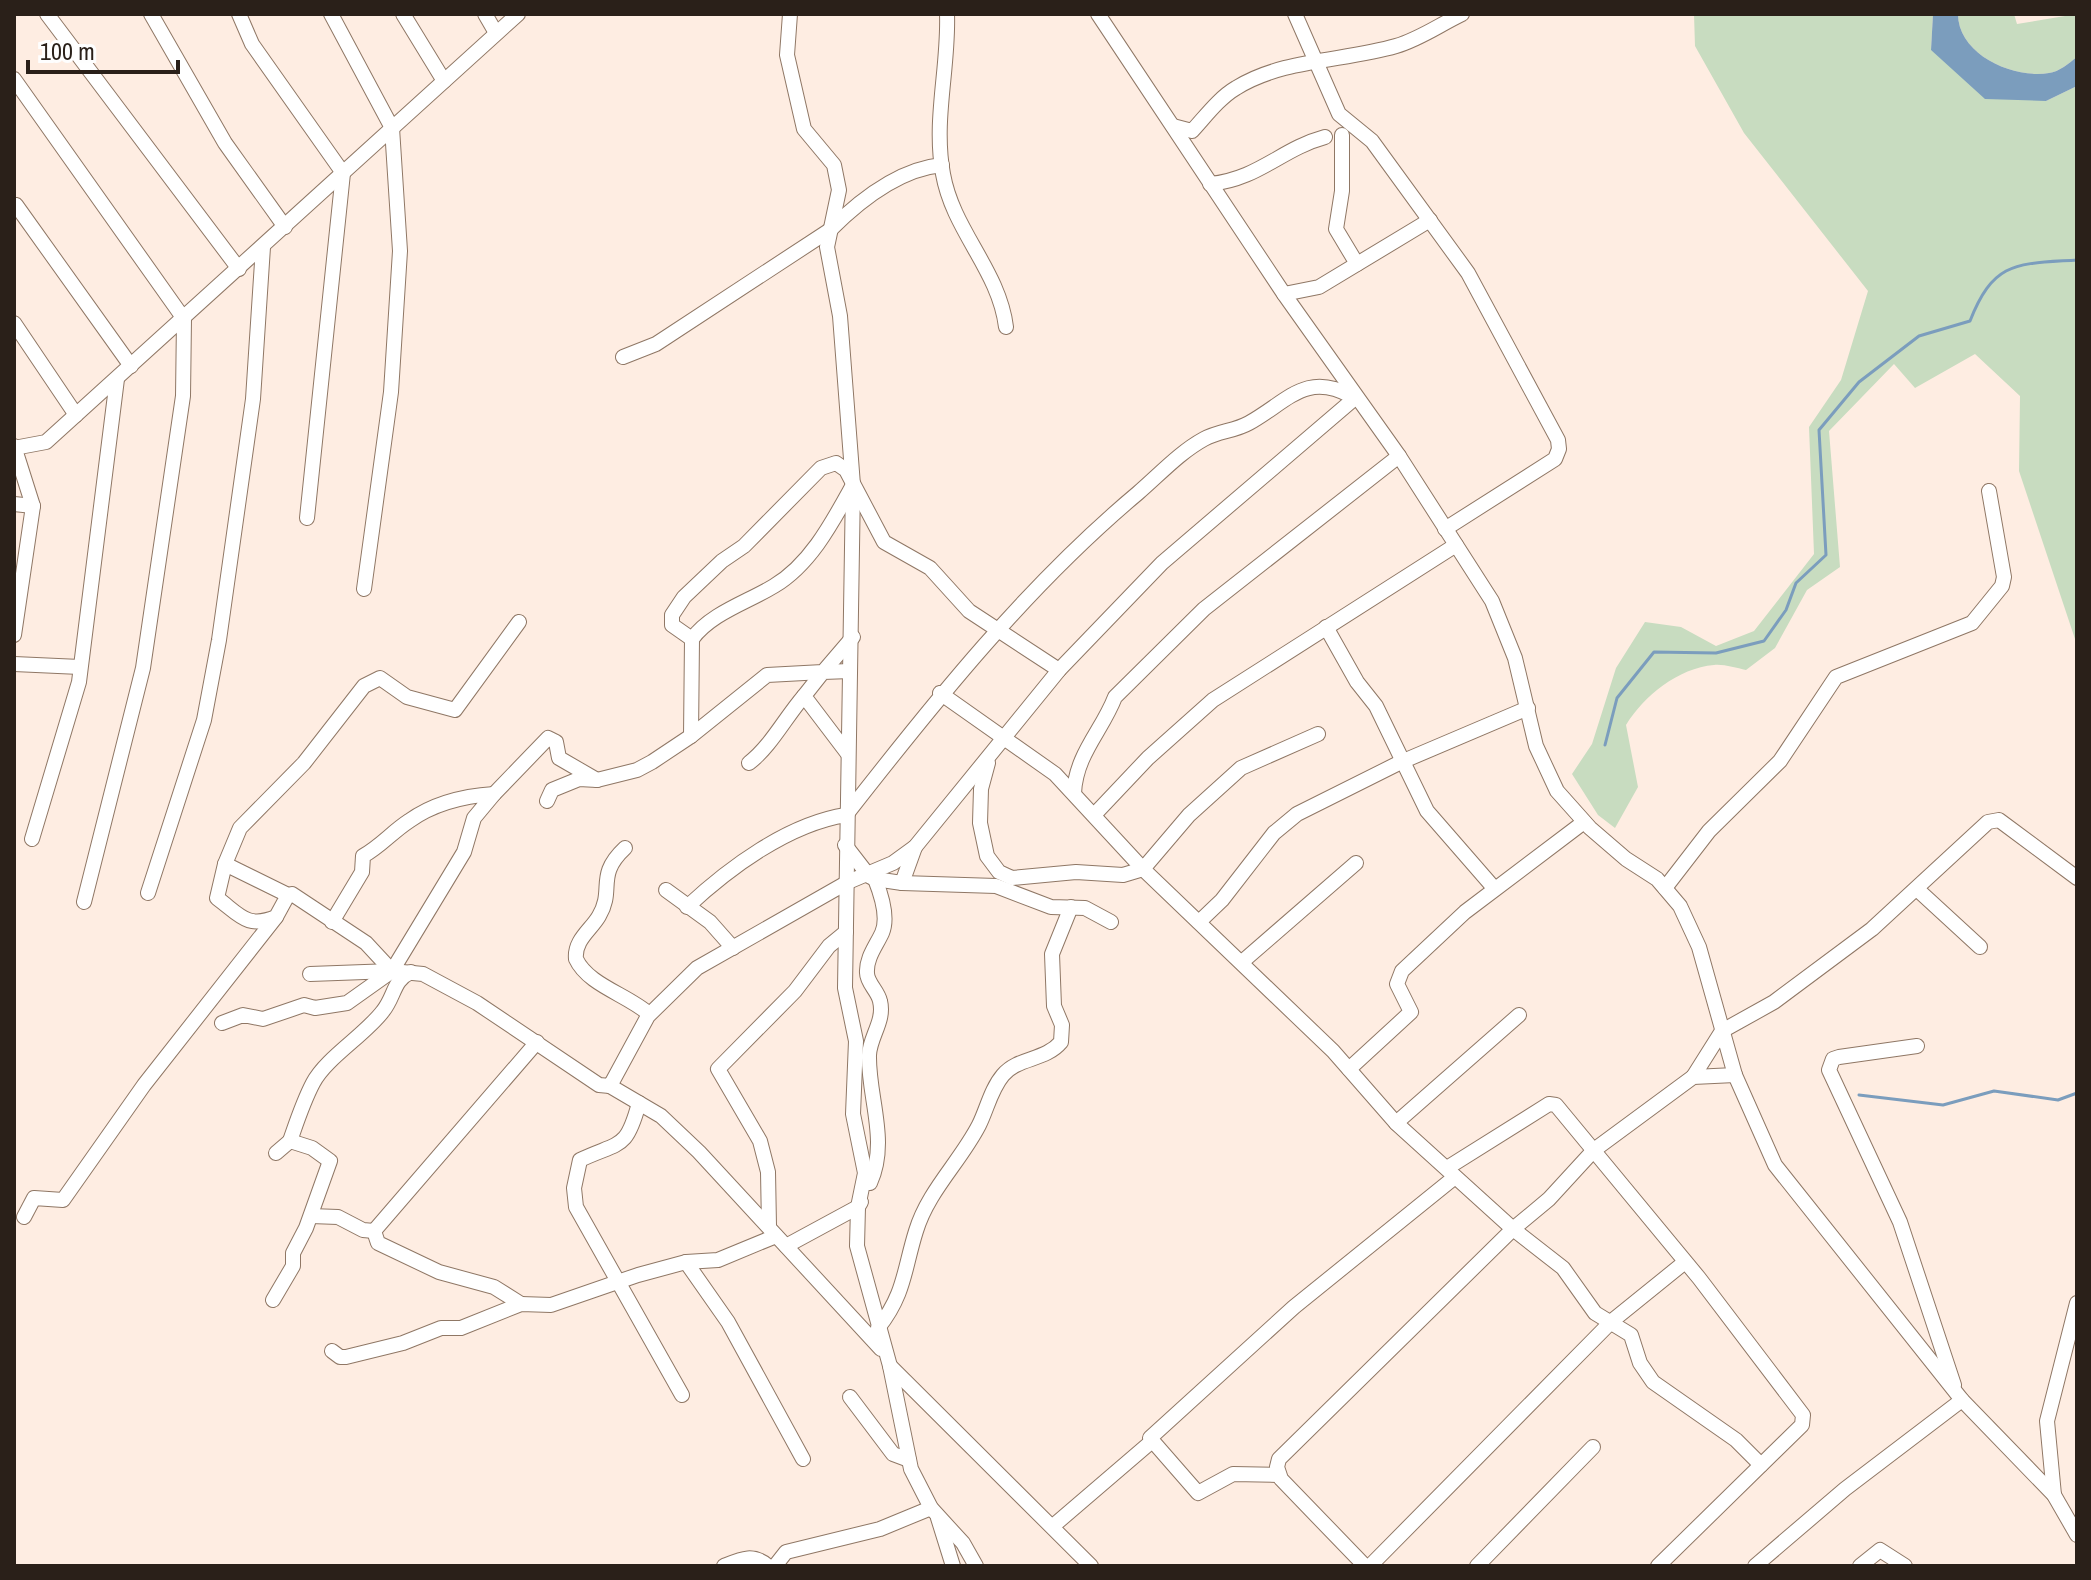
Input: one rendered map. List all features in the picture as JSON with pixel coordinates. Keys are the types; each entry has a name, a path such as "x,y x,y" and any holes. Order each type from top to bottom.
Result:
{"street":[{"path":"47,14 239,269"},
{"path":"151,14 225,143 285,227"},
{"path":"239,14 252,44 343,173 307,518"},
{"path":"331,14 392,128 400,251 391,392 364,589"},
{"path":"403,14 444,81"},
{"path":"485,14 496,33"},
{"path":"14,635 33,506 15,447 46,442 518,14"},
{"path":"790,14 787,55 804,129 826,155 838,177 837,207 827,247 840,316 853,485 853,637 845,845 848,882 845,988 856,1041 853,1114 865,1173 858,1207 857,1246 909,1460 935,1513 953,1566"},
{"path":"947,14 947,56 941,84 943,175 971,245 999,291 1006,327"},
{"path":"1098,14 1284,294 1399,456 1492,601 1505,629 1545,769 1567,805 1665,888 1680,906 1699,947 1735,1075 1775,1165 1959,1395 2054,1495 2077,1535"},
{"path":"1295,14 1339,114 1372,141 1475,284 1533,390 1559,449 1555,459 1445,529"},
{"path":"1173,126 1192,131 1242,84 1282,69 1394,47 1421,38 1462,14"},
{"path":"14,79 184,319 183,396 143,668 84,902"},
{"path":"1342,135 1342,191 1336,229 1357,264"},
{"path":"1210,184 1249,176 1310,141 1325,137"},
{"path":"623,357 656,344 691,317 830,230 850,210 896,179 921,167 942,165"},
{"path":"16,205 131,366"},
{"path":"1284,294 1315,289 1430,220"},
{"path":"148,893 204,720 219,640 253,399 263,247"},
{"path":"14,323 76,415"},
{"path":"32,839 80,667 117,379"},
{"path":"687,907 724,875 777,842 826,818 846,815 940,693 1001,628 1098,526 1201,440 1248,423 1292,394 1312,385 1332,385 1355,398"},
{"path":"872,878 915,847 1059,670 1181,545 1355,398"},
{"path":"1074,793 1079,762 1108,716 1115,697 1204,609 1399,456"},
{"path":"692,639 672,625 672,615 684,597 722,561 744,546 821,468 836,463 846,470 884,542 930,568 964,606 1001,628 1059,670"},
{"path":"691,736 692,639 715,619 788,576 823,538 853,485"},
{"path":"1665,888 1709,831 1780,761 1836,677 1978,618 2004,577 1989,491"},
{"path":"14,504 33,506"},
{"path":"1095,814 1148,758 1213,700 1456,545"},
{"path":"276,917 258,924 250,923 217,898 225,864 240,828 304,763 364,686 380,678 407,697 455,710 519,622"},
{"path":"1326,627 1357,682 1376,706 1401,762 1436,822 1494,888"},
{"path":"749,763 762,753 780,724 853,637"},
{"path":"14,664 80,667"},
{"path":"547,801 552,790 579,779 597,780 637,770 691,736 767,675 850,671"},
{"path":"940,693 1005,738 1074,793 1143,869 1349,1069 1396,1123 1513,1229 1563,1268 1589,1307 1635,1340 1640,1363 1653,1382 1736,1440 1761,1465"},
{"path":"804,696 848,754"},
{"path":"1199,922 1222,900 1284,823 1318,802 1401,762 1528,708"},
{"path":"991,753 981,789 980,823 987,856 1006,877 1076,872 1123,875 1143,869 1180,825 1228,778 1251,763 1318,734"},
{"path":"222,1023 243,1015 263,1019 304,1005 315,1008 347,1003 392,971 464,852 474,818 548,738 556,742 559,758 597,780"},
{"path":"332,922 362,872 363,856 379,847 407,822 435,806 470,795 494,794"},
{"path":"1278,1475 1279,1459 1513,1229 1549,1199 1594,1150 1693,1077 1722,1031 1798,985 1918,890 1993,819 2077,878"},
{"path":"1349,1069 1411,1012 1397,984 1402,971 1494,888 1584,822"},
{"path":"332,1351 346,1357 403,1343 441,1328 461,1328 521,1304 551,1305 686,1262 718,1260 858,1207 872,1178 879,1114 869,1076 870,1049 880,1025 880,1001 867,975 871,951 884,930 883,899 872,878 845,845"},
{"path":"902,883 915,847"},
{"path":"625,848 608,868 602,910 577,945 576,959 584,970 649,1014"},
{"path":"1242,962 1356,863"},
{"path":"225,864 314,905 332,922 366,943 392,971"},
{"path":"310,974 411,972 442,982 599,1085 613,1080 649,1014 697,968 848,882 872,878 902,883 996,886 1051,907 1085,908 1111,922"},
{"path":"666,890 710,922 733,948"},
{"path":"1918,890 1980,947"},
{"path":"24,1217 34,1198 63,1200 144,1085 276,917 288,895"},
{"path":"878,1328 893,1309 902,1287 916,1230 935,1191 978,1127 1004,1073 1017,1064 1042,1057 1061,1042 1062,1025 1054,1006 1052,954 1071,907"},
{"path":"777,1236 768,1172 760,1141 718,1069 795,991 829,946 846,932"},
{"path":"276,1153 290,1141 296,1117 308,1099 313,1082 384,1010 399,978 411,972"},
{"path":"1396,1123 1519,1015"},
{"path":"374,1231 537,1042"},
{"path":"1917,1046 1839,1057 1833,1059 1829,1070 1900,1222 1959,1395"},
{"path":"1693,1077 1735,1075"},
{"path":"613,1080 633,1100 665,1119 777,1236 887,1360 1091,1566"},
{"path":"633,1100 630,1135 613,1148 580,1160 574,1188 576,1207 682,1395"},
{"path":"1053,1526 1151,1442 1152,1434 1294,1307 1451,1172 1552,1103 1685,1262 1803,1415 1802,1425 1658,1566"},
{"path":"273,1300 293,1266 293,1253 311,1216 330,1161 312,1148 290,1141"},
{"path":"311,1216 338,1217 363,1230 374,1231"},
{"path":"374,1231 378,1243 439,1272 494,1287 521,1304"},
{"path":"686,1262 734,1331 762,1389 803,1459"},
{"path":"1151,1442 1198,1493 1233,1474 1278,1475 1368,1566 1612,1321 1685,1262"},
{"path":"2054,1495 2047,1421 2077,1303"},
{"path":"1755,1566 1959,1395"},
{"path":"850,1397 893,1454 909,1460"},
{"path":"1477,1566 1593,1447"},
{"path":"775,1566 786,1552 935,1513"},
{"path":"935,1513 963,1543 976,1566"},
{"path":"1860,1566 1880,1550 1905,1566"},
{"path":"724,1566 746,1557 756,1557 768,1566"}],"green space":[{"path":"1694,14 1933,14 1931,50 2046,101 2077,86 2077,645 2019,471 2020,396 1975,354 1915,388 1894,364 1829,431 1840,567 1807,590 1775,648 1746,670 1714,665 1688,672 1663,685 1633,714 1626,725 1638,787 1615,828 1598,815 1572,774 1592,744 1616,668 1645,622 1681,627 1716,646 1754,631 1814,554 1809,427 1841,380 1868,291 1744,133 1695,46"},
{"path":"1958,14 2014,14 2017,24 2077,14 2077,57 2049,73 2035,74 2005,68 1990,61 1967,41 1960,29"}],"water":[{"path":"1933,14 1958,14 1960,29 1967,41 1990,61 2005,68 2035,74 2049,73 2077,57 2077,86 2046,101 1985,99 1931,50"}],"waterway":[{"path":"1605,745 1617,698 1654,652 1716,653 1764,641 1786,610 1796,583 1826,555 1819,430 1859,382 1919,336 1970,321 1988,286 2010,269 2077,260"},
{"path":"1859,1095 1943,1105 1994,1091 2058,1100 2077,1093"}]}
